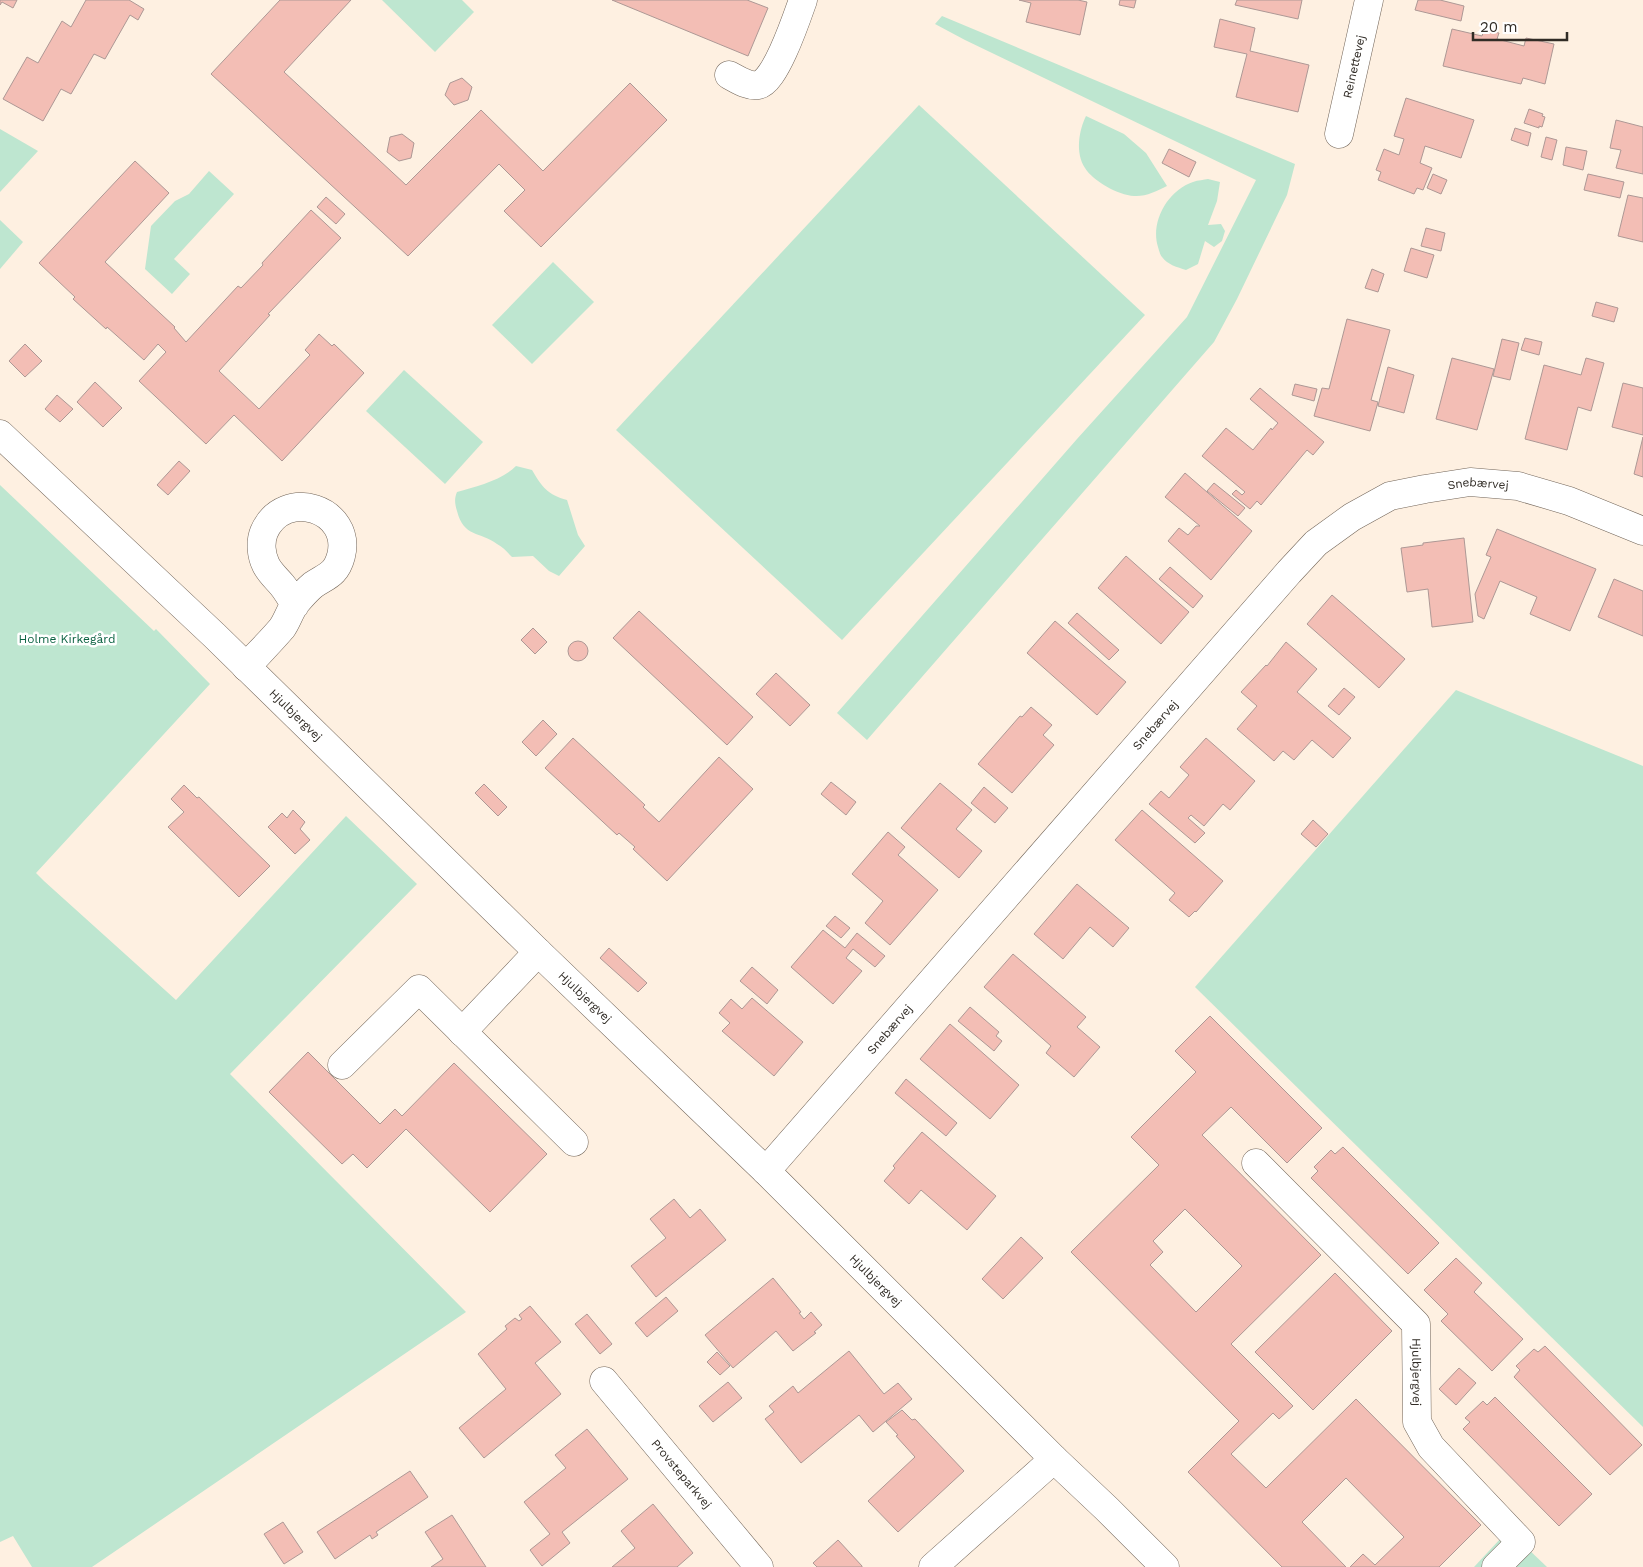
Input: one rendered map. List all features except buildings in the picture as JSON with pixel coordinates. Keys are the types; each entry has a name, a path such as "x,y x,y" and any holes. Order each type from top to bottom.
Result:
{"street":[{"path":"729,75 751,85 758,86 765,83 778,64 803,0"},
{"name":"Reinettevej","path":"1339,134 1369,0"},
{"name":"Hjulbjergvej","path":"0,434 246,666 538,952 766,1171 1054,1459 1165,1567"},
{"name":"Snebærvej","path":"766,1171 1288,572 1316,543 1352,517 1390,496 1470,482 1518,486 1569,501 1643,531"},
{"path":"246,666 283,626 294,605"},
{"path":"462,1032 538,952"},
{"path":"342,1065 419,989 574,1142"},
{"name":"Hjulbjergvej","path":"1256,1163 1416,1324 1417,1422 1431,1447 1521,1542 1496,1567"},
{"name":"Provsteparkvej","path":"604,1381 732,1532 759,1567"},
{"path":"933,1567 1054,1459"}],"green space":[{"path":"382,0 462,0 474,12 435,52"},
{"path":"942,16 1295,164 1287,195 1214,342 867,740 837,713 1077,439 1187,317 1256,180 935,24"},
{"path":"919,105 1145,315 842,640 616,430"},
{"path":"1086,116 1124,134 1146,153 1167,186 1147,195 1134,196 1114,190 1094,178 1085,168 1079,149 1081,128"},
{"path":"0,129 38,151 0,192"},
{"path":"209,171 234,194 174,259 190,274 172,294 145,269 151,226 175,201 189,194"},
{"path":"1208,179 1220,182 1217,201 1208,225 1221,224 1225,231 1222,241 1214,247 1205,241 1198,264 1186,270 1176,267 1161,256 1156,237 1159,218 1163,208 1176,192 1193,182"},
{"path":"0,220 23,242 0,269"},
{"path":"553,262 594,302 532,364 492,325"},
{"path":"404,370 483,442 445,484 366,411"},
{"path":"516,466 532,470 546,490 555,496 567,500 578,535 585,546 559,576 549,571 533,556 512,557 491,540 468,530 460,520 455,504 457,492 503,476"},
{"name":"Holme Kirkegård","path":"0,485 154,631 156,629 210,684 36,873 44,881 176,1000 346,816 417,884 230,1074 466,1312 92,1567 32,1567 13,1536 0,1542"},
{"path":"1456,690 1643,766 1643,1427 1195,987"},
{"path":"1501,1538 1526,1547 1547,1567 1474,1567"}]}
